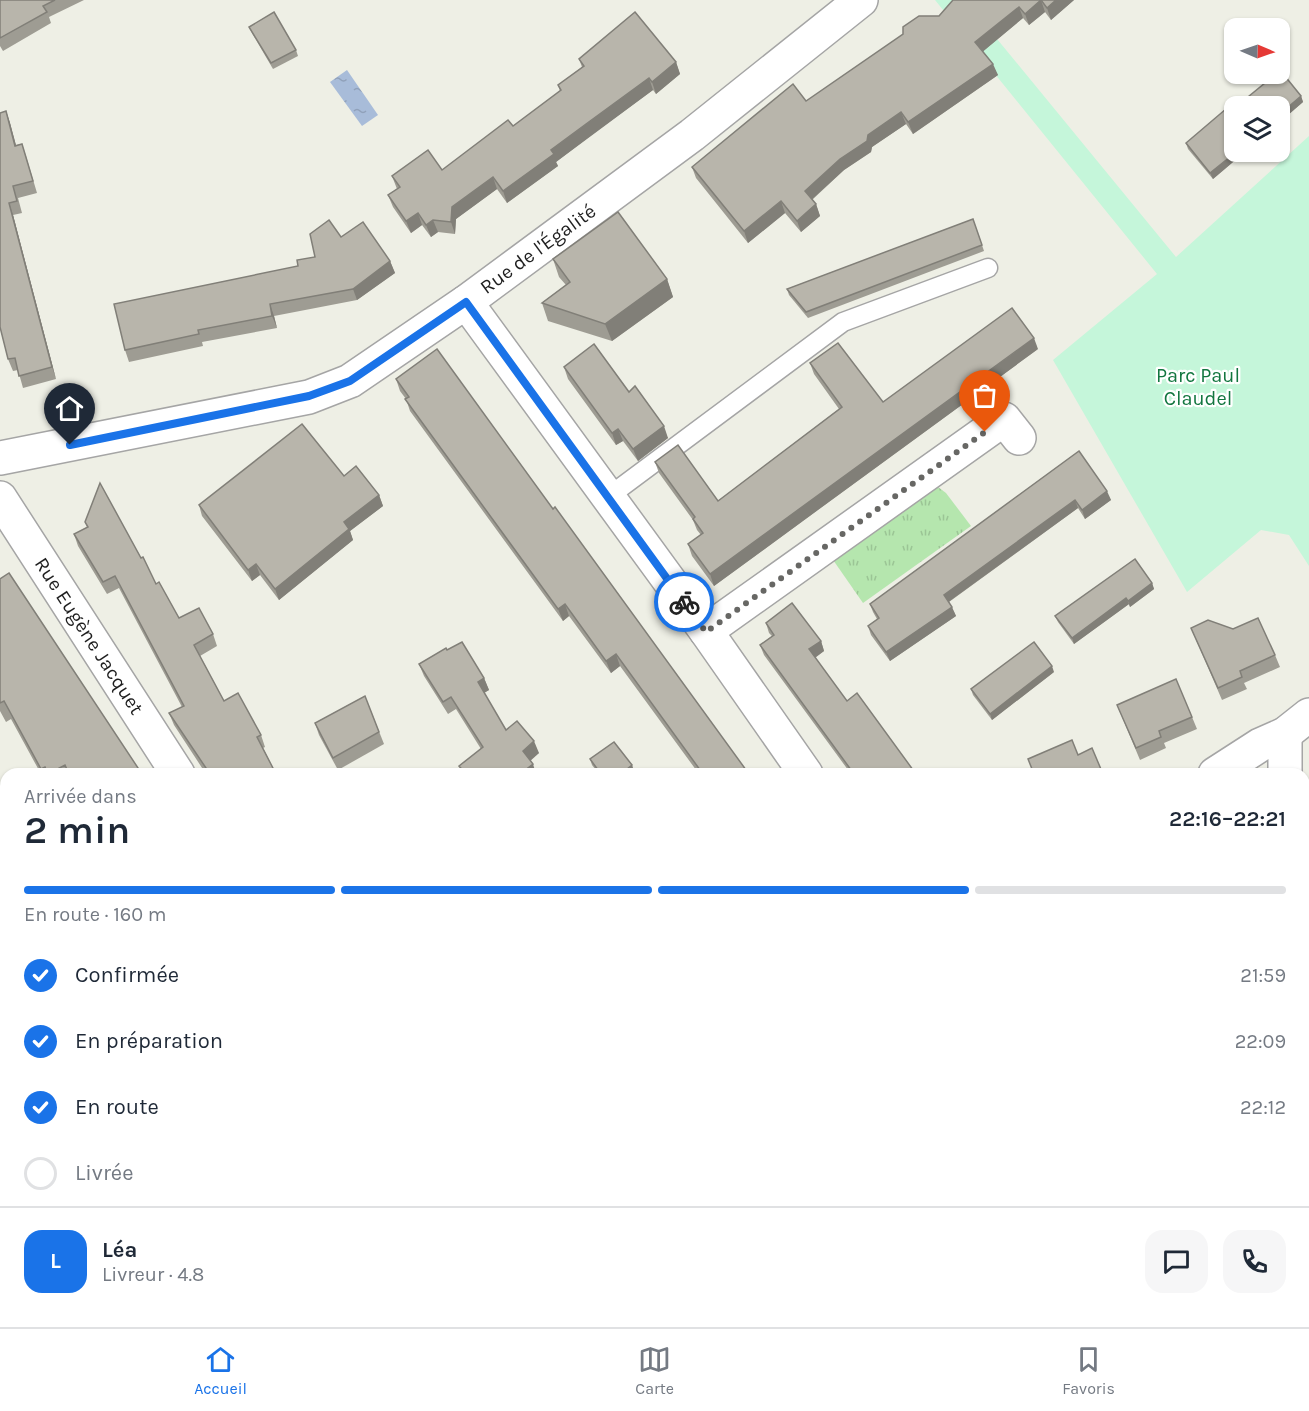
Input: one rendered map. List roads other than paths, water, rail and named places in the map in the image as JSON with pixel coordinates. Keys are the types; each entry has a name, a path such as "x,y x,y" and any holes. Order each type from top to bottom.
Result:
{"street":[{"name":"Rue de l'Égalité","path":"0,458 309,396 350,381 466,302 692,135 855,2"},
{"path":"466,302 706,632 802,768"},
{"path":"706,632 1004,419 1019,438"},
{"name":"Rue Eugène Jacquet","path":"0,498 174,768"},
{"path":"1224,768 1297,725"},
{"path":"1286,768 1297,725"}],"lane":[{"path":"608,497 843,322 988,268"}],"water":[{"path":"347,70 378,115 362,126 330,82"}],"park label":[{"name":"Parc Paul Claudel","path":"1198,386"}]}
